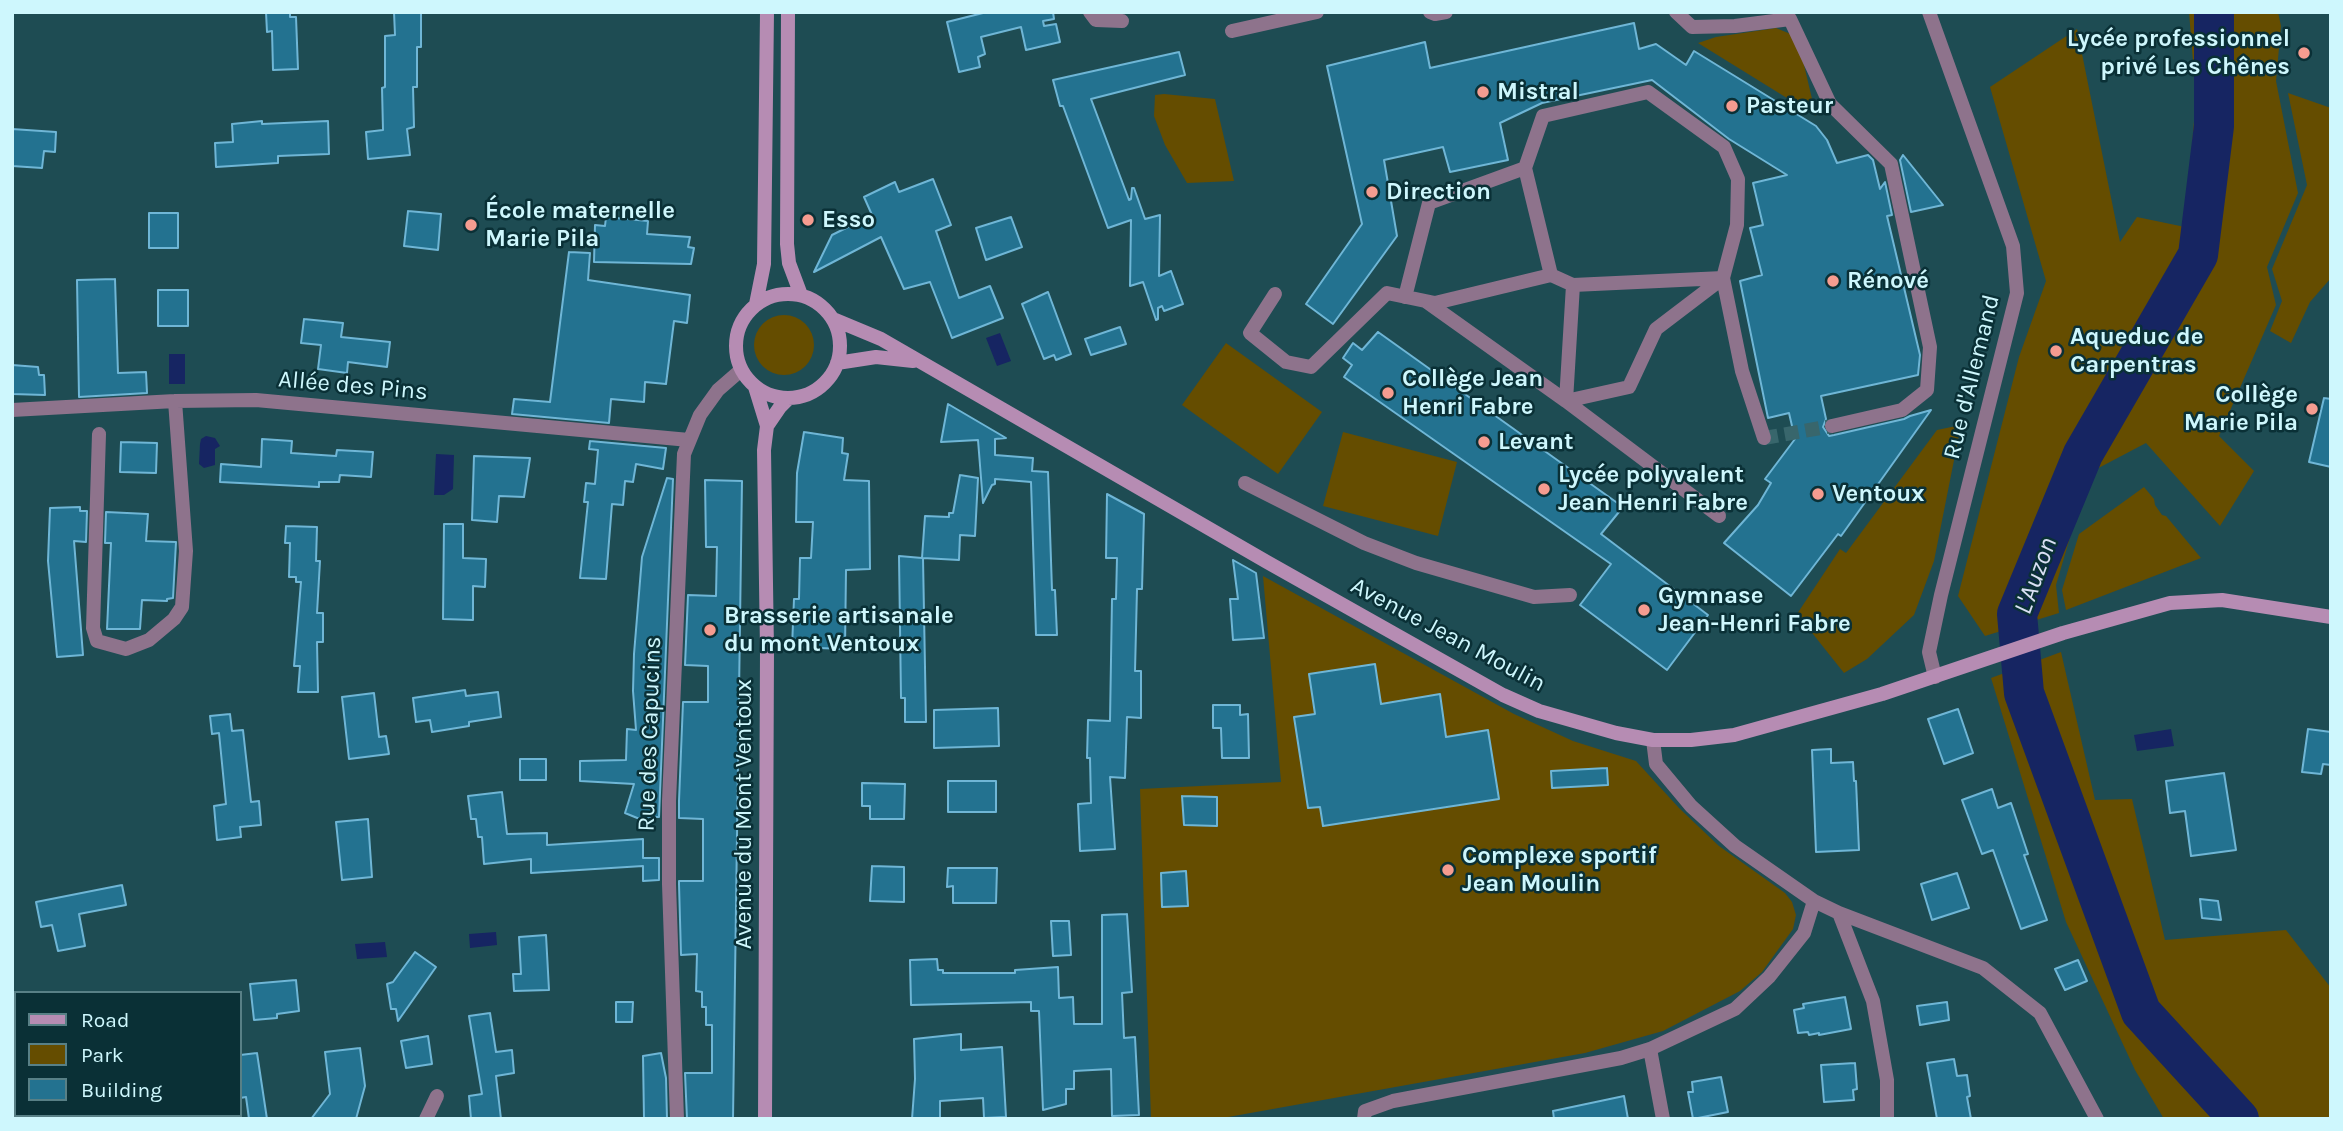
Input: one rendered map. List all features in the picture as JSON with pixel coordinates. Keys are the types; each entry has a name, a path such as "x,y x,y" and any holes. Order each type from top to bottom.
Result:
{"main road":[{"path":"756,304 764,264 768,12"},
{"path":"788,12 787,244 794,279 801,295"},
{"path":"786,293 801,295 824,309 833,319 840,348 837,363 823,384 802,396 777,397 755,387 741,370 736,356 739,328 756,304 786,293"},
{"name":"Avenue Jean Moulin","path":"833,319 881,339 1266,562 1503,695 1539,711 1579,724 1653,740 1691,740 1734,735 1858,701 2063,633 2170,603 2207,599 2275,606 2331,617"},
{"path":"837,363 876,357 918,361"},
{"name":"Avenue du Mont Ventoux","path":"755,387 767,426 764,450 767,650 765,1119"},
{"path":"767,426 779,407 789,398"}],"street":[{"path":"1090,12 1096,20 1122,21"},
{"path":"1232,31 1317,12"},
{"path":"1430,12 1446,12"},
{"path":"1676,12 1692,27 1735,26 1790,19 1830,104 1891,164 1930,347 1927,390 1902,410 1832,426"},
{"name":"Rue d'Allemand","path":"1929,12 2013,246 2017,293 1929,652 1935,677"},
{"path":"1551,275 1525,168 1543,116 1648,92 1724,147 1738,179 1737,225 1723,278 1742,371 1763,438"},
{"path":"1405,297 1429,203 1525,168"},
{"path":"1275,294 1250,333 1286,362 1311,367 1387,293 1435,303 1551,275 1573,285 1723,278"},
{"path":"1566,401 1629,387 1656,329 1723,278"},
{"path":"1566,401 1573,285"},
{"path":"1426,301 1566,401 1719,516"},
{"name":"Rue des Capucins","path":"677,1119 669,898 669,801 684,454 699,415 718,390 741,370"},
{"name":"Allée des Pins","path":"12,410 175,401 257,400 689,440"},
{"path":"99,434 93,628 97,641 127,649 149,640 174,619 182,607 186,551 175,401"},
{"path":"1245,483 1364,543 1416,563 1534,597 1570,596"},
{"path":"1653,740 1656,764 1691,806 1735,846 1814,901 1983,968 2040,1013 2097,1119"},
{"path":"1364,1115 1393,1101 1621,1058 1650,1049 1735,1009 1769,977 1804,933 1814,901"},
{"path":"1839,912 1873,1001 1887,1080 1887,1119"},
{"path":"1650,1049 1663,1119"},
{"path":"426,1119 437,1096"}],"green space":[{"path":"2189,12 2278,12 2281,26 2276,81 2298,193 2267,267 2276,305 2219,436 2254,471 2220,526 2146,443 2089,473 2056,585 2059,613 1985,636 1958,596 2019,357 2046,281 1990,87 2077,29 2120,242 2137,217 2185,227 2196,98"},
{"path":"1776,28 1793,35 1801,52 1816,116 1698,43 1716,37"},
{"path":"2288,93 2331,108 2331,278 2310,302 2291,343 2270,331 2282,301 2272,269 2307,185"},
{"path":"1155,95 1215,99 1234,181 1187,183 1165,145 1154,116"},
{"path":"778,315 790,315 809,328 814,345 812,357 801,370 790,375 778,375 759,362 754,351 754,339 767,320"},
{"path":"1226,343 1322,412 1278,474 1182,405"},
{"path":"1961,425 1934,561 1914,615 1867,659 1844,673 1797,614 1840,549 1846,553 1937,430"},
{"path":"1343,432 1457,462 1438,536 1323,506"},
{"path":"2144,487 2162,515 2166,516 2201,558 2066,610 2062,590 2079,534"},
{"name":"Complexe sportif Jean Moulin","path":"1263,576 1514,714 1573,741 1636,761 1719,846 1785,893 1792,902 1796,915 1793,929 1762,972 1740,991 1663,1031 1585,1053 1217,1119 1151,1119 1140,789 1281,782"},
{"path":"2061,652 2095,800 2132,799 2165,940 2286,930 2331,988 2331,1119 2164,1119 2135,1070 2066,922 1991,678"}],"water":[{"path":"1000,333 1011,361 997,366 986,338"},
{"path":"169,354 185,354 185,384 169,384"},
{"path":"206,436 215,438 220,446 215,449 215,465 204,468 199,464 200,444 201,439"},
{"path":"436,454 454,455 453,489 444,495 434,495"},
{"path":"2171,729 2174,746 2137,751 2134,735"},
{"path":"496,932 497,945 470,948 469,934"},
{"path":"385,942 387,957 357,959 355,944"}],"building":[{"path":"266,12 290,12 290,17 296,17 298,69 273,70 272,31 267,32"},
{"path":"394,12 421,12 421,47 417,47 417,87 413,87 414,127 407,129 410,155 368,159 366,132 383,130 385,36 395,35"},
{"path":"987,12 1053,12 1054,19 1043,21 1044,26 1056,24 1060,42 1026,50 1021,27 981,37 985,54 978,57 980,67 959,72 947,22"},
{"path":"1634,23 1639,49 1656,44 1686,65 1694,51 1816,126 1827,140 1837,163 1868,155 1873,160 1880,189 1885,182 1892,215 1887,216 1920,355 1918,375 1821,396 1826,419 1823,427 1829,436 1931,410 1841,536 1838,534 1791,596 1724,543 1758,505 1771,483 1765,479 1795,439 1789,413 1768,418 1740,281 1762,275 1750,228 1763,225 1753,183 1787,175 1729,139 1652,80 1542,103 1500,123 1508,160 1450,172 1443,147 1384,160 1397,236 1333,324 1306,304 1362,224 1327,66 1425,42 1430,68"},
{"path":"1179,52 1185,75 1091,99 1129,200 1134,188 1145,219 1160,215 1159,276 1171,271 1183,304 1164,311 1162,306 1158,308 1156,320 1143,282 1130,286 1131,220 1108,228 1063,106 1060,106 1053,80"},
{"path":"262,121 262,124 328,121 329,154 278,156 278,163 216,167 215,143 233,142 232,124"},
{"path":"12,129 56,132 55,152 44,151 42,168 12,166"},
{"path":"1903,155 1943,205 1911,212 1900,160"},
{"path":"933,179 951,225 936,231 959,298 990,286 1003,318 952,338 930,282 904,289 881,237 814,272 832,235 872,215 864,197 895,182 899,192"},
{"path":"408,211 441,214 438,250 404,246"},
{"path":"149,213 178,213 178,248 149,248"},
{"path":"606,217 648,221 647,234 690,237 688,247 694,248 691,264 594,262 595,225 605,226"},
{"path":"1011,217 1022,247 986,260 976,228"},
{"path":"569,252 590,253 588,280 690,295 687,323 674,321 666,384 645,382 644,402 611,399 609,423 512,414 514,399 550,402"},
{"path":"115,279 118,373 146,372 147,393 79,397 77,280"},
{"path":"158,290 188,290 188,326 158,326"},
{"path":"1048,292 1071,354 1056,360 1054,355 1044,359 1022,304"},
{"path":"304,319 343,323 341,337 390,342 387,367 348,362 347,373 318,369 321,345 301,343"},
{"path":"1120,327 1126,344 1091,355 1085,339"},
{"name":"Levant","path":"1378,332 1623,507 1601,534 1708,615 1667,670 1580,605 1611,564 1344,377 1352,365 1343,358 1353,343 1362,350"},
{"path":"12,365 38,367 39,375 44,375 45,395 12,394"},
{"path":"2324,398 2331,399 2331,467 2309,462"},
{"path":"948,404 1006,438 995,439 995,455 1033,458 1032,471 1048,472 1052,590 1055,590 1057,635 1036,635 1031,482 995,479 995,484 983,503 978,440 941,442"},
{"path":"804,432 843,438 842,453 848,454 844,480 869,481 870,569 846,570 845,649 792,647 794,599 799,599 800,558 811,558 813,522 796,522 797,473"},
{"path":"262,439 292,441 291,453 336,456 337,450 373,452 371,477 340,475 339,482 319,482 319,487 220,482 221,464 261,467"},
{"path":"590,441 666,448 663,469 636,464 633,482 625,481 623,505 612,504 606,579 580,578 588,502 584,502 586,483 595,484 598,450 589,449"},
{"path":"121,442 157,443 156,473 120,472"},
{"path":"474,456 530,458 524,497 499,496 497,522 472,520"},
{"path":"960,475 978,478 975,536 960,535 959,560 923,558 926,722 905,722 905,698 901,698 899,556 922,558 925,516 949,517 949,513 953,513"},
{"path":"667,478 673,479 659,817 648,817 647,822 625,813 634,784 580,781 580,761 626,760 627,729 636,730 634,654 642,557"},
{"path":"705,480 742,481 733,1119 687,1119 685,1073 712,1073 712,1025 706,1025 706,1007 702,1007 702,992 696,991 697,954 681,955 679,884 679,881 703,881 703,819 679,818 679,801 683,702 708,702 708,666 685,665 688,595 716,596 717,547 706,547"},
{"path":"1107,494 1144,514 1142,589 1137,589 1135,671 1141,671 1141,718 1127,717 1125,778 1110,777 1115,849 1080,851 1078,804 1091,803 1090,758 1087,758 1088,720 1110,721 1112,599 1116,599 1117,558 1106,558"},
{"path":"80,507 80,511 87,511 86,542 74,541 83,655 57,657 48,561 50,508"},
{"path":"106,512 148,514 146,541 176,542 173,598 167,601 142,600 140,629 107,629 111,543 105,543"},
{"path":"444,524 463,524 463,558 486,559 485,587 473,586 473,620 443,619"},
{"path":"286,526 317,527 316,561 320,561 317,613 323,613 323,642 317,642 318,692 298,692 300,666 294,666 301,582 296,582 296,577 289,577 290,543 285,543"},
{"path":"1233,560 1256,573 1264,638 1233,640 1230,599 1238,599"},
{"path":"1375,664 1381,704 1440,694 1446,737 1488,730 1499,799 1323,826 1320,807 1308,808 1294,717 1315,714 1309,674"},
{"path":"465,690 466,696 498,692 501,717 432,732 430,720 416,722 413,698"},
{"path":"374,693 379,737 386,736 389,754 349,759 342,697"},
{"path":"1213,705 1240,705 1240,715 1248,714 1249,758 1222,758 1221,728 1213,728"},
{"path":"998,708 999,746 934,748 934,710"},
{"path":"1958,709 1973,753 1944,764 1928,719"},
{"path":"230,714 232,731 243,730 251,802 259,801 261,825 240,827 241,837 217,840 214,806 226,804 219,733 212,734 210,716"},
{"path":"2308,729 2331,732 2331,765 2323,764 2321,774 2302,772"},
{"path":"1831,749 1831,763 1853,762 1859,850 1816,852 1812,750"},
{"path":"520,759 546,759 546,780 520,780"},
{"path":"1607,768 1608,785 1552,788 1551,771"},
{"path":"2224,773 2236,850 2191,856 2185,811 2170,813 2166,781"},
{"path":"948,781 996,781 996,812 948,812"},
{"path":"862,783 905,784 904,819 870,819 870,806 862,806"},
{"path":"1992,789 1998,808 2011,803 2028,854 2024,855 2047,920 2021,929 1993,850 1982,854 1962,800"},
{"path":"502,792 507,834 547,833 547,845 643,839 643,858 659,858 659,880 643,881 643,866 531,873 531,859 484,864 482,837 478,837 476,819 471,819 468,796"},
{"path":"1182,796 1217,797 1217,826 1184,825"},
{"path":"368,819 372,877 342,880 336,822"},
{"path":"872,866 904,867 904,902 870,901"},
{"path":"948,868 997,868 996,903 953,903 953,886 947,887"},
{"path":"1186,871 1188,906 1162,907 1161,873"},
{"path":"1957,873 1969,908 1932,920 1921,884"},
{"path":"122,885 126,905 79,914 85,946 58,951 52,925 41,927 36,902"},
{"path":"2200,899 2218,901 2221,920 2202,918"},
{"path":"1127,914 1132,992 1122,993 1124,1038 1135,1037 1139,1115 1112,1116 1111,1069 1074,1071 1074,1089 1066,1089 1066,1104 1043,1110 1039,1011 1031,1011 1031,1002 911,1005 910,960 937,959 938,970 943,970 943,973 1015,973 1015,970 1058,967 1059,998 1073,997 1074,1024 1102,1024 1102,915"},
{"path":"1051,921 1069,921 1071,955 1053,956"},
{"path":"546,935 549,990 514,991 513,974 521,974 519,937"},
{"path":"415,952 436,967 398,1021 396,1009 391,1009 387,984 393,982"},
{"path":"2078,960 2087,981 2065,990 2055,969"},
{"path":"296,980 299,1011 277,1014 277,1018 254,1020 250,984"},
{"path":"1845,997 1851,1029 1819,1035 1798,1033 1794,1010 1804,1008 1803,1004"},
{"path":"616,1002 633,1002 632,1022 616,1022"},
{"path":"1947,1002 1949,1020 1920,1025 1917,1006"},
{"path":"490,1013 496,1052 512,1050 514,1073 496,1076 501,1119 471,1119 469,1096 482,1094 469,1016"},
{"path":"961,1034 961,1050 1002,1047 1006,1117 984,1118 983,1098 940,1101 940,1119 912,1119 914,1039"},
{"path":"428,1036 432,1064 406,1068 401,1041"},
{"path":"360,1048 365,1086 356,1119 311,1119 330,1094 325,1052"},
{"path":"257,1053 267,1119 249,1119 246,1097 242,1098 242,1055"},
{"path":"661,1053 666,1078 667,1119 644,1119 643,1056"},
{"path":"1954,1059 1957,1076 1967,1075 1971,1119 1937,1119 1927,1063"},
{"path":"1855,1063 1857,1089 1853,1090 1854,1100 1824,1102 1821,1065"},
{"path":"1721,1077 1728,1112 1693,1119 1688,1092 1693,1092 1692,1082"},
{"path":"1624,1096 1628,1119 1554,1119 1553,1111"}],"waterway":[{"name":"L'Auzon","path":"2214,12 2214,126 2198,255 2083,454 2017,614 2024,693 2141,1012 2239,1119"}],"tunnel":[{"path":"1764,438 1832,426"}],"place":[{"name":"Lycée professionnel privé Les Chênes","path":"2304,53"},
{"name":"Mistral","path":"1483,92"},
{"name":"Pasteur","path":"1732,106"},
{"name":"Direction","path":"1372,192"},
{"name":"Esso","path":"808,220"},
{"name":"École maternelle Marie Pila","path":"471,225"},
{"name":"Rénové","path":"1833,281"},
{"name":"Aqueduc de Carpentras","path":"2056,351"},
{"name":"Collège Jean Henri Fabre","path":"1388,393"},
{"name":"Collège Marie Pila","path":"2312,409"},
{"name":"Levant","path":"1484,442"},
{"name":"Lycée polyvalent Jean Henri Fabre","path":"1544,489"},
{"name":"Ventoux","path":"1818,494"},
{"name":"Gymnase Jean-Henri Fabre","path":"1644,610"},
{"name":"Brasserie artisanale du mont Ventoux","path":"710,630"},
{"name":"Complexe sportif Jean Moulin","path":"1448,870"}]}
